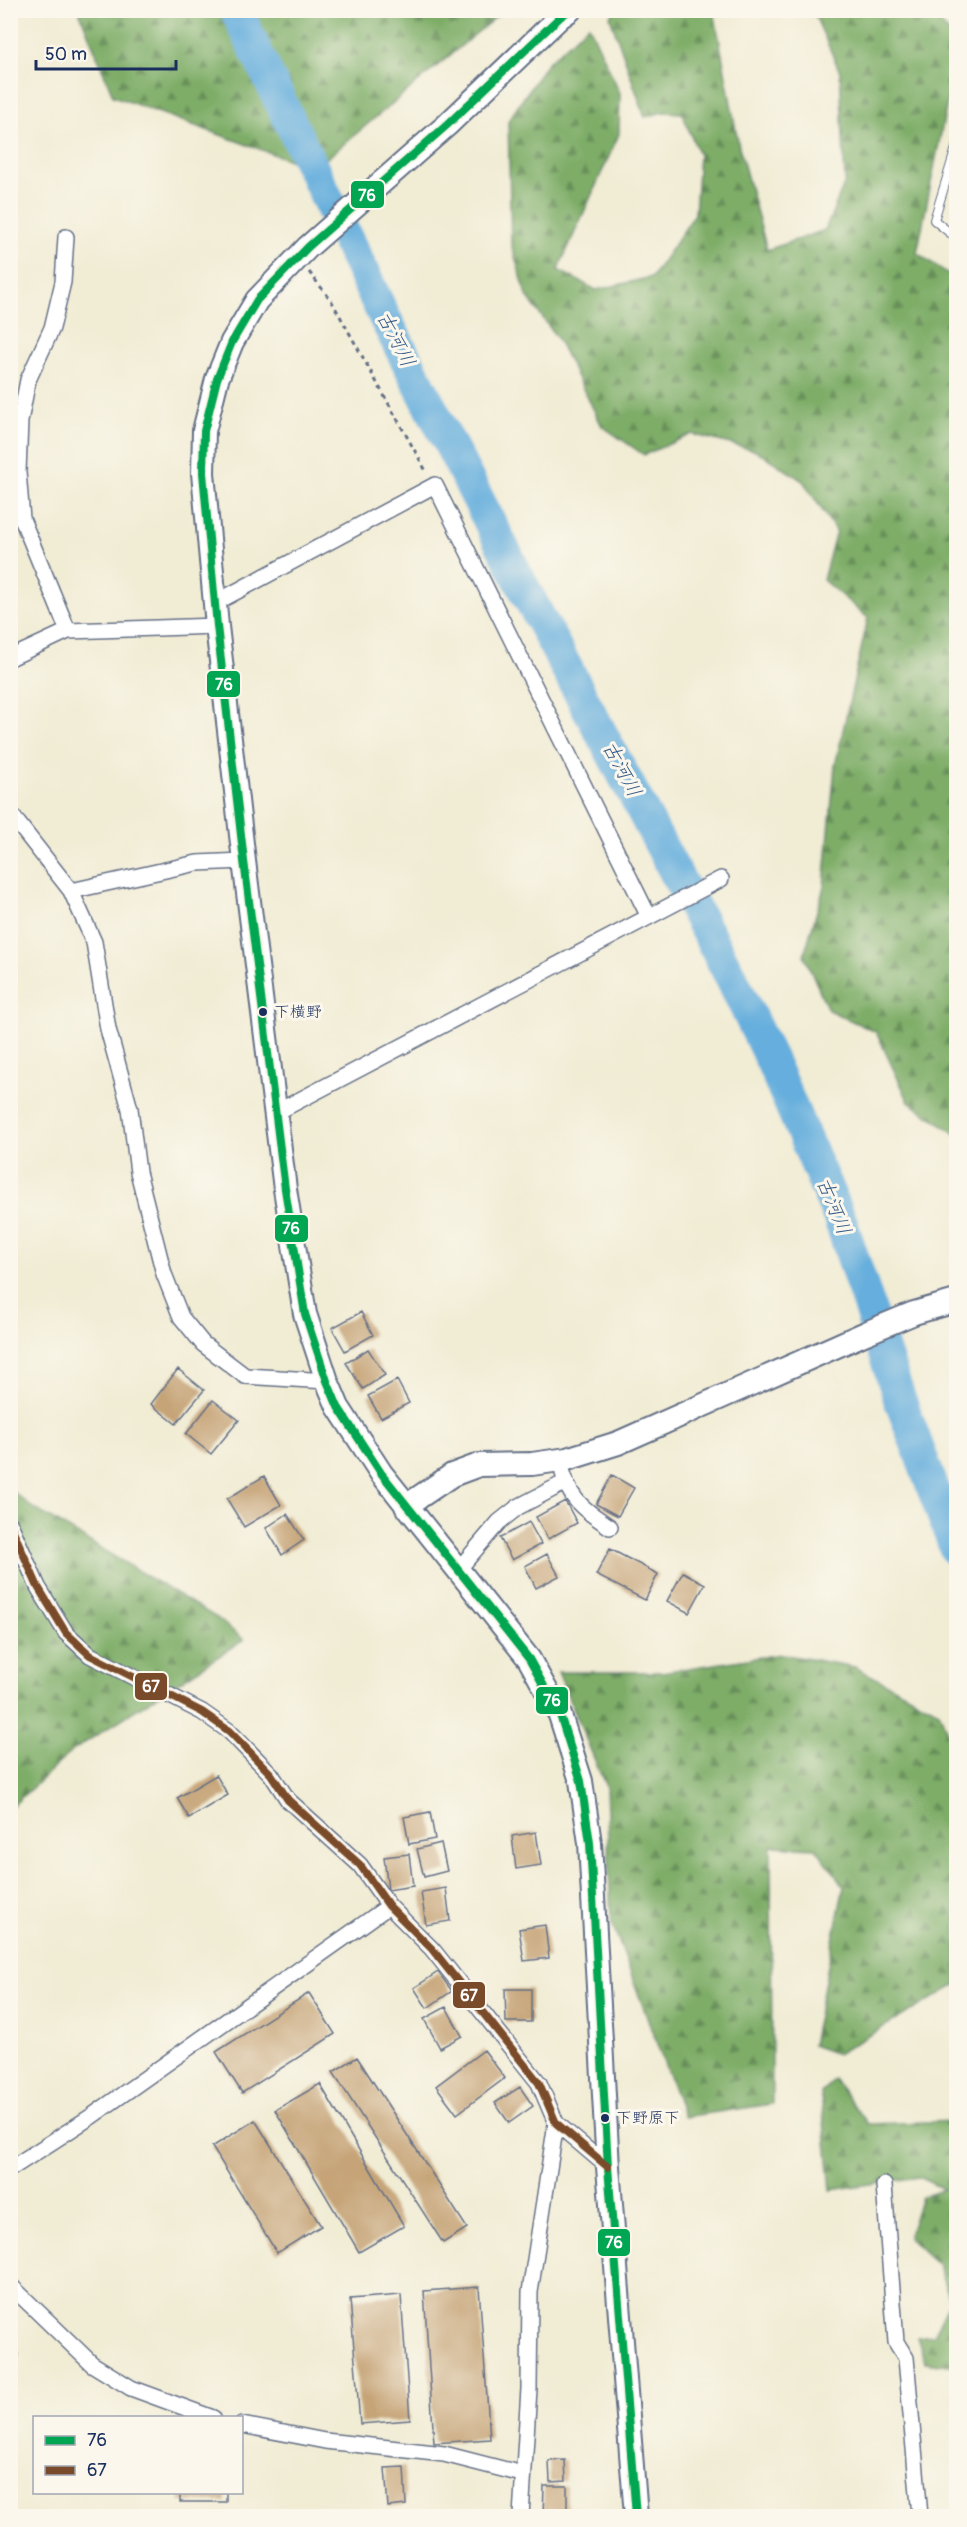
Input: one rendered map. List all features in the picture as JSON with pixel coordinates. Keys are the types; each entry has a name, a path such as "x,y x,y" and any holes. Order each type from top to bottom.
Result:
{"main road":[{"path":"570,10 447,125 302,252 257,300 232,342 217,379 204,431 203,473 216,614 244,861 285,1189 305,1314 327,1381 344,1417 406,1506 529,1659 560,1715 581,1781 590,1843 608,2167 636,2517"},
{"path":"406,1506 452,1475 479,1465 532,1464 560,1460 618,1443 866,1333 914,1313 957,1301"}],"street":[{"path":"66,237 63,282 52,328 28,380 20,421 18,472 22,519 68,631"},
{"path":"10,658 68,631 216,614 435,485 651,914"},
{"path":"10,813 71,891 94,942 108,1029 130,1109 138,1172 164,1274 181,1317 203,1344 245,1376 327,1381"},
{"path":"71,891 197,863 244,861"},
{"path":"277,1112 721,879"},
{"path":"560,1460 564,1483 582,1508 610,1527"},
{"path":"458,1570 499,1522 518,1507 564,1483"},
{"path":"10,1524 38,1587 66,1633 90,1655 202,1712 229,1731 271,1774 288,1800 360,1865 389,1906 432,1949 539,2084 556,2123 608,2167"},
{"path":"10,2169 92,2116 389,1906"},
{"path":"521,2517 529,2389 530,2292 556,2123"},
{"path":"884,2185 896,2342 906,2358 920,2517"},
{"path":"10,2285 92,2364 131,2388 208,2416"},
{"path":"243,2426 325,2441 444,2454 522,2474"}],"lane":[{"path":"957,148 934,220 950,233 957,235"}],"path":[{"path":"302,252 435,485"}],"green space":[{"path":"616,10 714,11 739,147 767,250 825,230 845,182 840,72 813,11 928,11 951,34 954,68 917,253 956,279 956,1134 909,1102 876,1032 828,1010 804,955 824,887 835,766 868,618 823,580 836,531 803,481 757,451 692,434 644,455 602,426 557,338 527,296 511,244 508,121 547,63 589,25 620,93 619,134 558,270 596,290 652,277 695,214 699,155 682,113 663,112 645,117 610,17"},
{"path":"79,11 503,11 314,169 113,96"},
{"path":"10,1489 30,1506 217,1618 244,1640 72,1751 11,1807"},
{"path":"781,1654 855,1667 939,1711 956,1755 956,1985 837,2054 812,2045 844,1886 816,1848 771,1846 772,2104 684,2117 611,1920 606,1787 558,1672 662,1672"},
{"path":"834,2079 868,2124 956,2121 956,2366 925,2362 917,2337 933,2335 950,2301 938,2265 908,2237 921,2197 944,2189 918,2177 831,2190 821,2093"}],"building":[{"path":"361,1312 373,1335 345,1351 332,1328"},
{"path":"368,1349 385,1375 363,1389 346,1363"},
{"path":"178,1369 204,1390 176,1424 151,1404"},
{"path":"397,1380 409,1403 381,1418 368,1396"},
{"path":"213,1400 239,1420 211,1454 186,1434"},
{"path":"612,1475 634,1488 618,1516 596,1504"},
{"path":"264,1476 281,1505 244,1527 227,1499"},
{"path":"565,1501 577,1523 548,1539 536,1517"},
{"path":"287,1514 304,1540 282,1555 266,1528"},
{"path":"529,1522 541,1544 512,1560 500,1538"},
{"path":"610,1549 658,1574 645,1600 596,1575"},
{"path":"547,1554 559,1576 536,1588 525,1566"},
{"path":"683,1572 705,1584 689,1613 667,1601"},
{"path":"216,1775 228,1795 189,1818 177,1798"},
{"path":"430,1812 435,1839 409,1844 404,1817"},
{"path":"536,1832 541,1865 516,1869 512,1836"},
{"path":"441,1843 447,1871 424,1877 417,1849"},
{"path":"409,1854 413,1886 388,1890 384,1857"},
{"path":"446,1888 450,1921 426,1925 421,1892"},
{"path":"545,1925 549,1958 524,1961 519,1929"},
{"path":"438,1972 452,1991 427,2008 414,1988"},
{"path":"505,1989 531,1989 531,2022 506,2022"},
{"path":"309,1993 335,2034 242,2093 216,2052"},
{"path":"446,2007 462,2036 440,2048 424,2019"},
{"path":"484,2050 505,2078 457,2114 436,2086"},
{"path":"357,2057 467,2228 443,2243 333,2072"},
{"path":"320,2084 404,2226 359,2252 275,2110"},
{"path":"520,2087 533,2106 509,2123 495,2103"},
{"path":"255,2120 321,2226 277,2253 212,2147"},
{"path":"479,2287 490,2439 434,2443 424,2291"},
{"path":"401,2295 410,2420 360,2424 350,2299"},
{"path":"10,2331 19,2355 10,2358"},
{"path":"565,2460 566,2481 550,2482 549,2461"},
{"path":"404,2467 406,2505 388,2507 385,2468"},
{"path":"544,2486 567,2486 567,2516 543,2516"},
{"path":"180,2494 226,2494 226,2502 180,2502"}],"waterway":[{"name":"古河川","path":"236,10 385,318 518,577 732,979 772,1062 840,1219 899,1397 956,1550"}],"transit line":[{"name":"76","path":"570,10 447,125 308,247 257,300 232,342 217,379 204,431 203,473 217,626 244,861 285,1189 305,1314 338,1407 381,1473 529,1659 560,1715 581,1781 590,1843 608,2167 636,2516"},
{"name":"67","path":"10,1524 38,1587 66,1633 90,1655 202,1712 229,1731 271,1774 288,1800 360,1865 389,1906 432,1949 539,2083 556,2123 608,2167"}],"place":[{"name":"下横野","path":"263,1012"},
{"name":"下野原下","path":"605,2118"}]}
